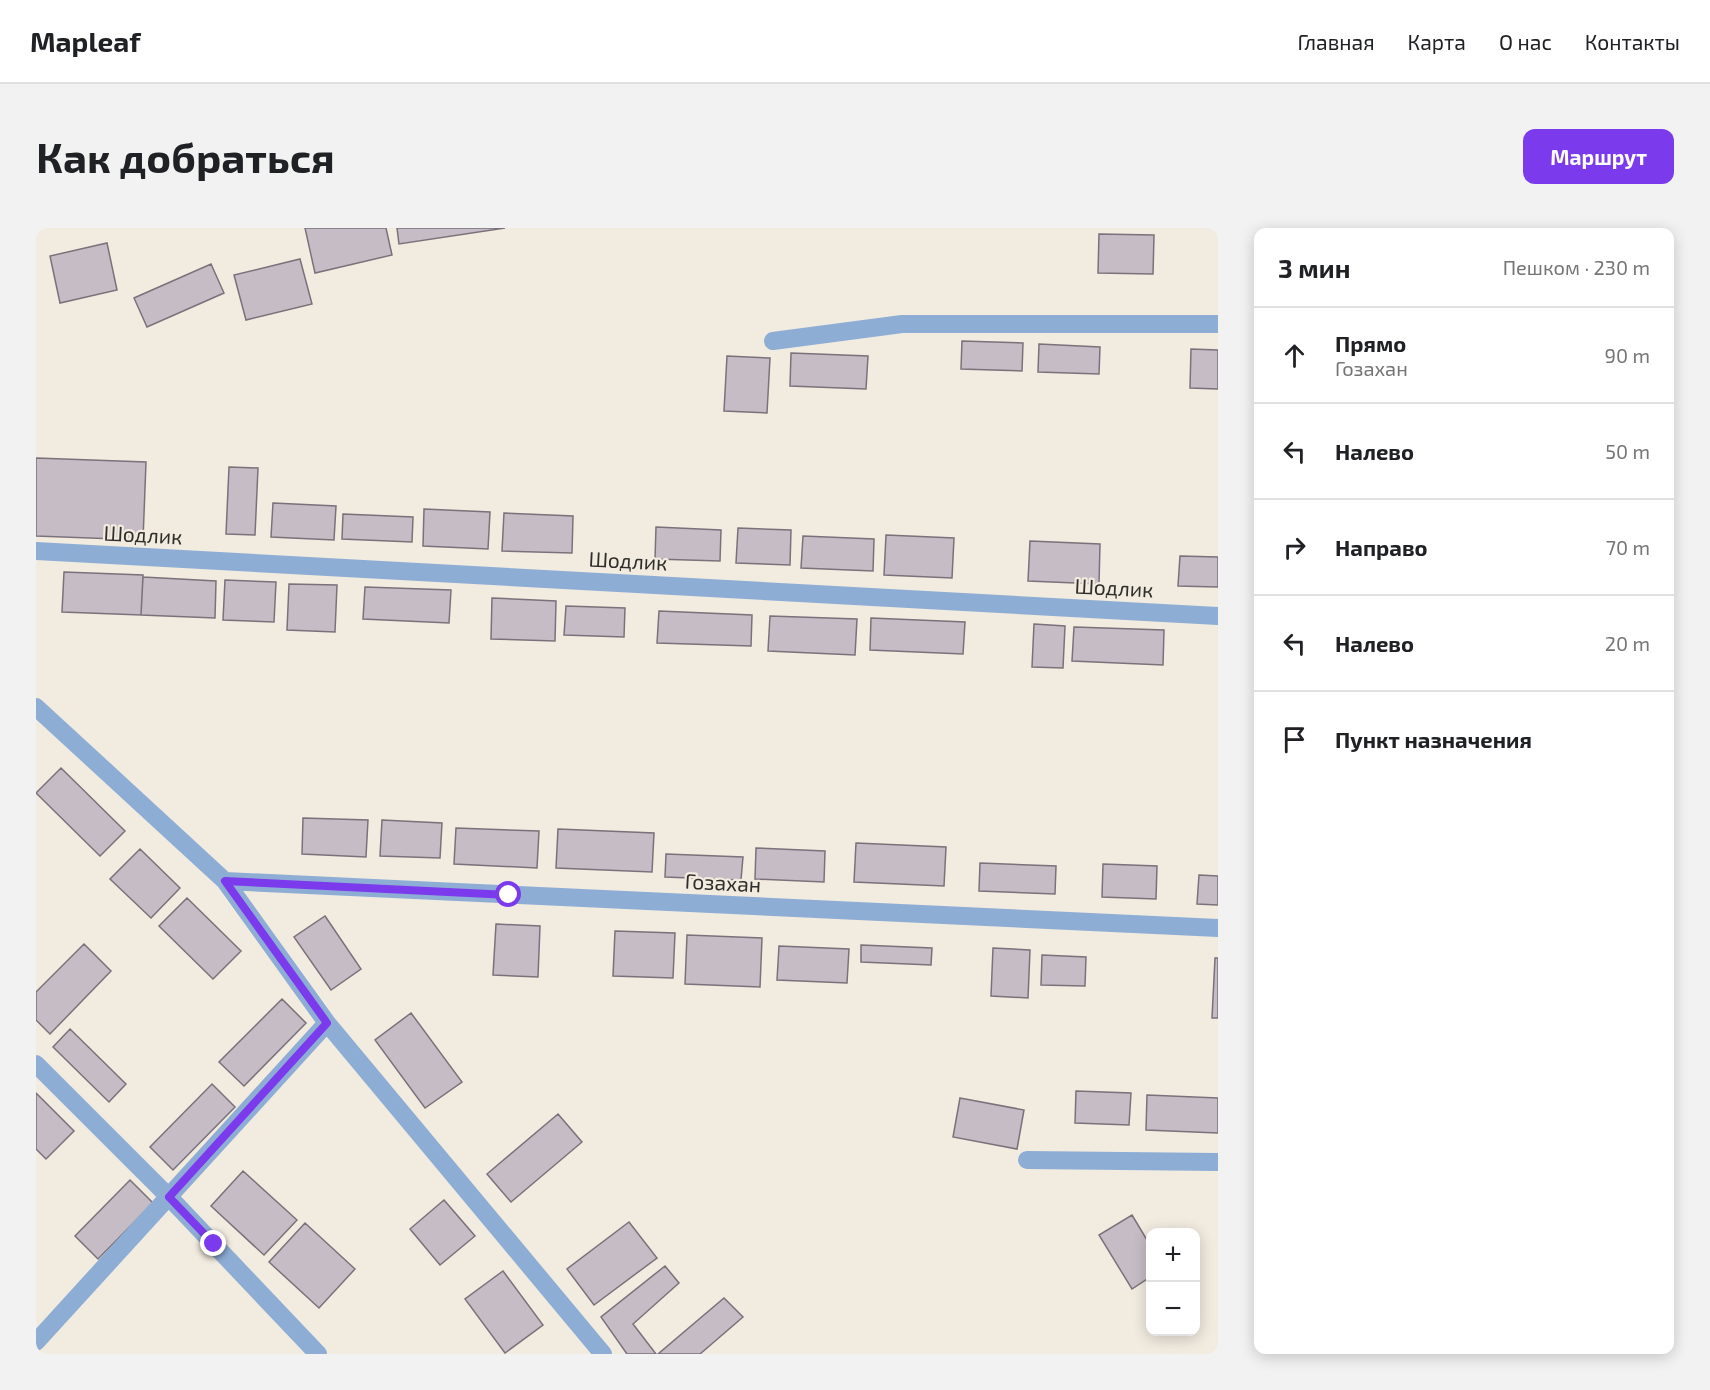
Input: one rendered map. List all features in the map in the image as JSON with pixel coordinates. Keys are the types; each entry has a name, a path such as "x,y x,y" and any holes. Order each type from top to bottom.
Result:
{"street":[{"path":"773,341 902,324 1218,324"},
{"name":"Шодлик","path":"36,551 1218,616"},
{"path":"36,707 225,881 327,1023 603,1354"},
{"name":"Гозахан","path":"225,881 1218,928"},
{"path":"36,1342 327,1023"},
{"path":"36,1064 169,1197 318,1354"},
{"path":"1027,1160 1218,1162"}],"building":[{"path":"305,228 386,228 392,255 315,273"},
{"path":"397,228 505,228 399,244"},
{"path":"1099,234 1154,235 1153,274 1098,273"},
{"path":"107,243 117,290 60,303 50,256"},
{"path":"300,259 312,304 246,320 234,275"},
{"path":"211,264 224,293 147,327 134,298"},
{"path":"962,341 1023,343 1022,371 961,369"},
{"path":"1039,344 1100,347 1099,374 1038,372"},
{"path":"1191,349 1218,350 1218,389 1190,388"},
{"path":"791,353 868,356 866,389 790,386"},
{"path":"727,356 770,358 767,413 724,411"},
{"path":"36,458 146,462 143,540 36,536"},
{"path":"229,467 258,468 255,535 226,534"},
{"path":"273,503 336,506 334,540 271,537"},
{"path":"424,509 490,512 488,549 423,546"},
{"path":"504,513 573,516 572,553 502,551"},
{"path":"343,514 413,517 412,542 342,539"},
{"path":"656,527 721,530 720,561 655,559"},
{"path":"738,528 791,530 790,565 736,563"},
{"path":"886,535 954,538 952,578 884,575"},
{"path":"803,536 874,539 873,571 801,568"},
{"path":"1030,541 1100,544 1099,584 1028,581"},
{"path":"1180,556 1218,557 1218,587 1178,586"},
{"path":"64,572 143,575 141,615 62,612"},
{"path":"143,577 216,581 215,618 141,615"},
{"path":"225,580 276,582 274,622 223,620"},
{"path":"289,584 337,585 335,632 287,630"},
{"path":"365,587 451,590 449,623 363,619"},
{"path":"492,598 556,601 555,641 491,639"},
{"path":"566,606 625,608 624,637 564,635"},
{"path":"659,611 752,615 751,646 657,643"},
{"path":"770,616 857,619 855,655 768,651"},
{"path":"871,618 965,622 963,654 870,650"},
{"path":"1034,624 1065,626 1063,668 1032,667"},
{"path":"1074,627 1164,630 1163,665 1072,661"},
{"path":"61,768 125,831 100,856 36,793"},
{"path":"303,818 368,820 366,857 302,854"},
{"path":"382,820 442,823 440,858 380,856"},
{"path":"456,828 539,831 537,868 454,864"},
{"path":"558,829 654,833 652,872 556,868"},
{"path":"856,843 946,847 944,886 854,882"},
{"path":"756,848 825,851 824,882 755,879"},
{"path":"140,849 180,888 151,918 110,879"},
{"path":"666,854 743,857 741,880 665,877"},
{"path":"980,863 1056,866 1055,894 979,891"},
{"path":"1103,864 1157,866 1156,899 1102,897"},
{"path":"1199,875 1218,876 1218,905 1197,904"},
{"path":"187,898 241,951 213,979 159,926"},
{"path":"325,916 361,969 331,990 294,937"},
{"path":"496,924 540,926 538,977 493,975"},
{"path":"615,931 675,933 673,978 613,976"},
{"path":"687,935 762,938 760,987 685,984"},
{"path":"84,944 111,971 50,1034 36,1020 36,992"},
{"path":"861,945 932,948 931,965 861,962"},
{"path":"779,946 849,949 847,983 777,980"},
{"path":"993,948 1030,950 1028,998 991,996"},
{"path":"1042,955 1086,957 1085,986 1041,985"},
{"path":"1215,958 1218,958 1218,1018 1212,1018"},
{"path":"282,999 306,1023 244,1086 219,1062"},
{"path":"411,1013 462,1082 425,1108 375,1040"},
{"path":"70,1029 126,1084 109,1102 53,1047"},
{"path":"212,1084 235,1107 173,1170 150,1147"},
{"path":"1076,1091 1131,1093 1129,1125 1075,1123"},
{"path":"36,1093 74,1131 46,1159 36,1149"},
{"path":"1147,1095 1218,1098 1218,1133 1146,1130"},
{"path":"960,1098 1024,1110 1017,1149 953,1137"},
{"path":"558,1114 582,1142 511,1202 487,1174"},
{"path":"243,1171 297,1220 264,1255 211,1206"},
{"path":"130,1180 153,1203 98,1259 75,1236"},
{"path":"444,1200 475,1236 440,1265 410,1229"},
{"path":"1132,1215 1146,1238 1146,1280 1132,1289 1099,1235"},
{"path":"629,1222 657,1258 594,1305 567,1269"},
{"path":"305,1223 355,1269 319,1308 269,1262"},
{"path":"665,1266 679,1283 633,1324 656,1354 627,1354 601,1317"},
{"path":"503,1271 543,1325 505,1353 465,1299"},
{"path":"724,1298 743,1317 700,1354 658,1354"}],"route":[{"path":"214,1244 169,1197 327,1023 225,881 509,895"}]}
